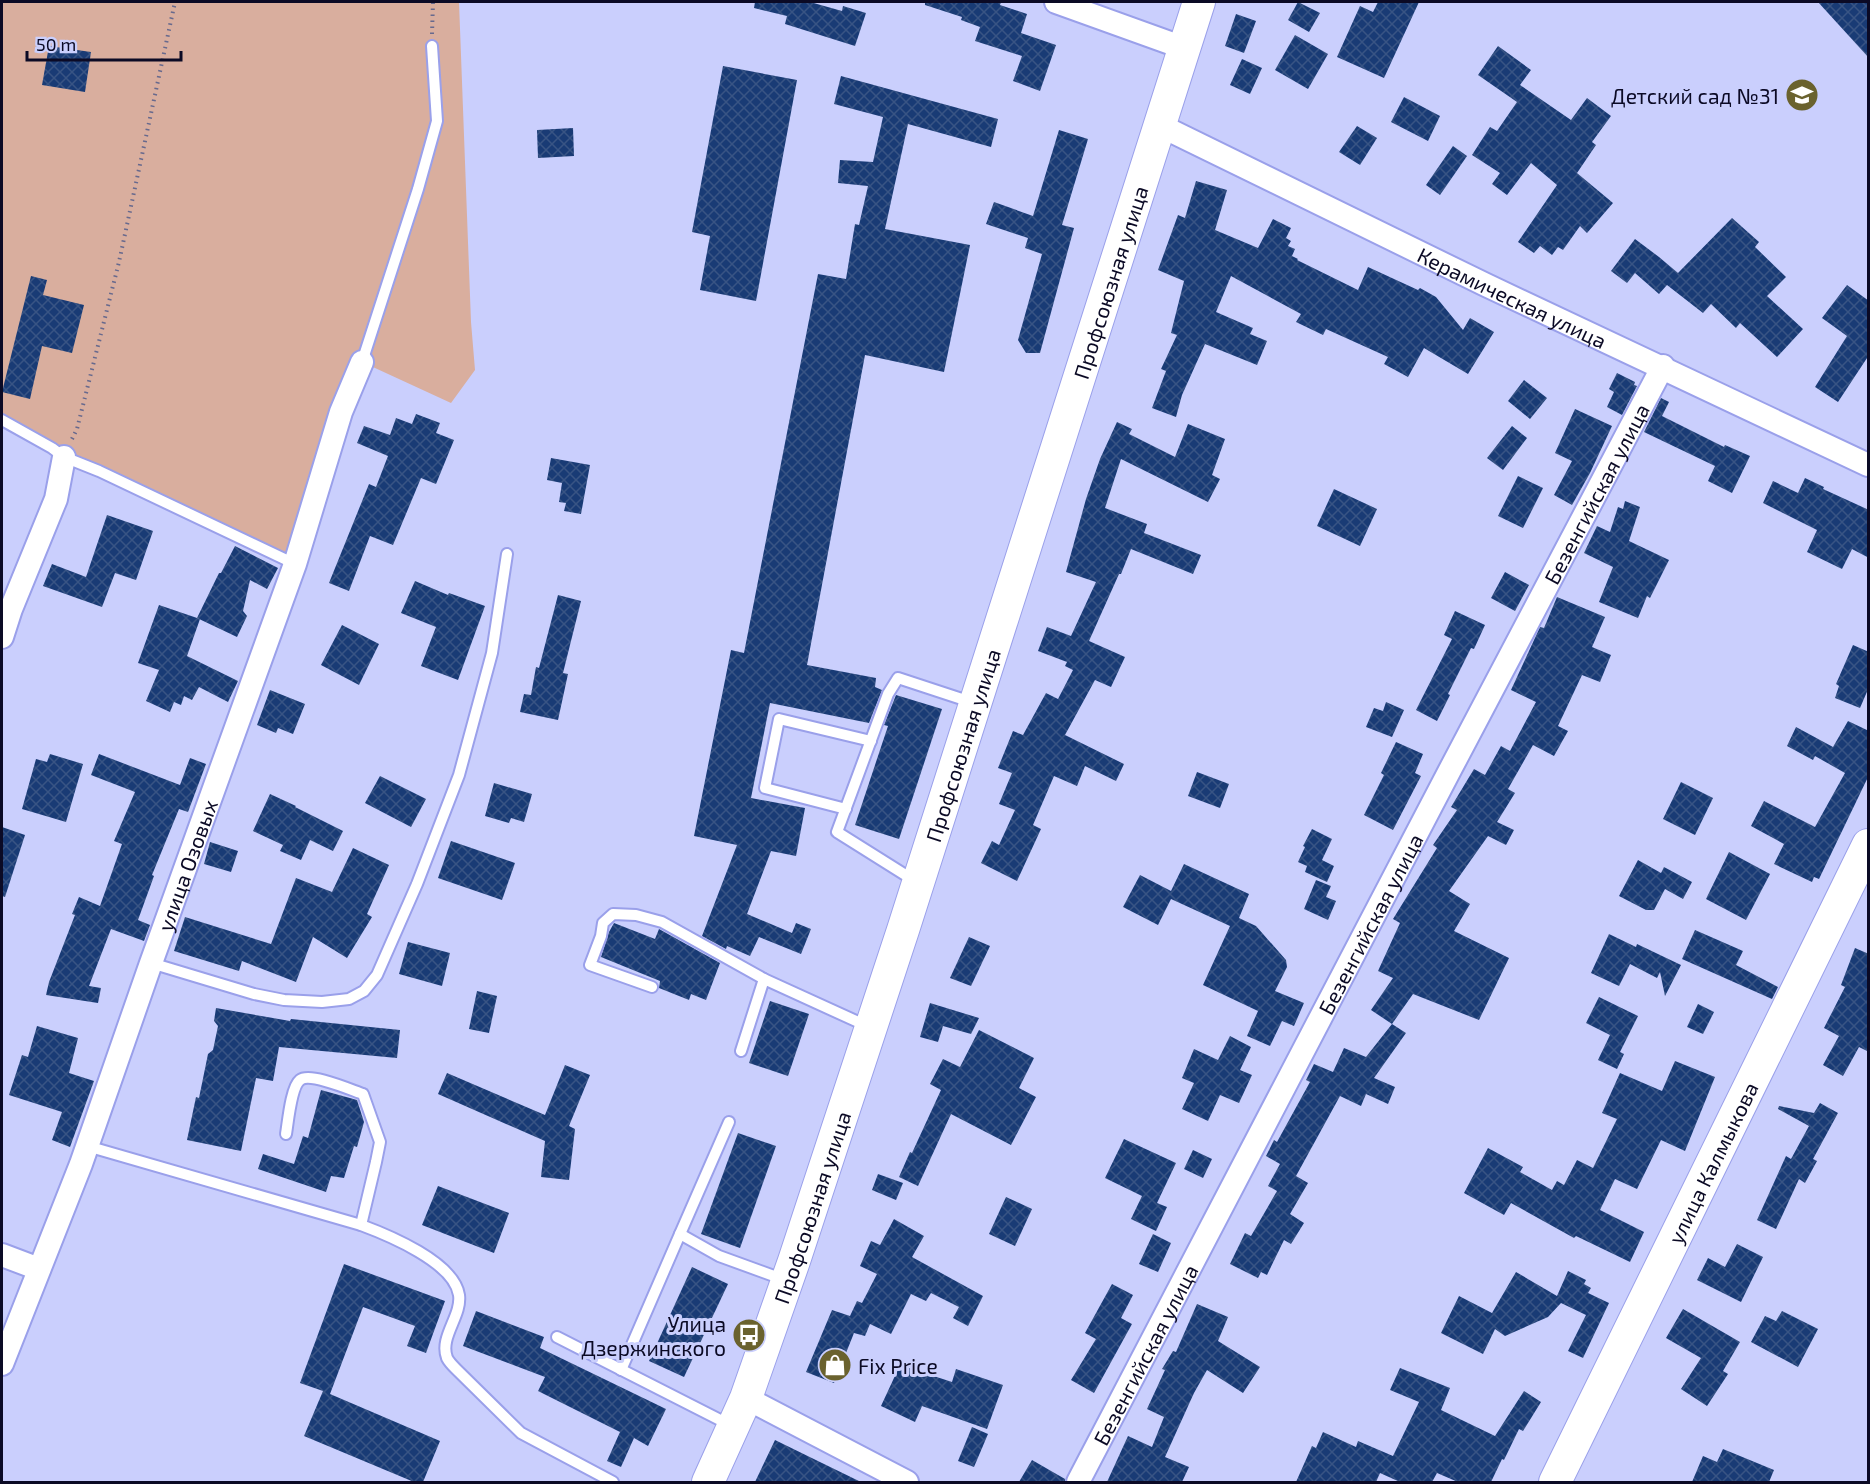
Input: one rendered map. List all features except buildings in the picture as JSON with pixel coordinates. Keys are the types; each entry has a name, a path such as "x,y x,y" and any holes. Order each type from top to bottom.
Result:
{"street":[{"path":"1056,2 1184,48"},
{"name":"Профсоюзная улица","path":"708,1482 747,1398 788,1281 918,883 1199,2"},
{"name":"Керамическая улица","path":"1159,125 1486,285 1663,366 1869,465"},
{"name":"улица Озовых","path":"2,1364 87,1146 294,564 341,411 362,362"},
{"name":"Безенгийская улица","path":"1078,1482 1450,768 1663,366"},
{"path":"2,637 11,609 56,499 64,457"},
{"name":"улица Калмыкова","path":"1555,1482 1869,845"},
{"path":"2,1256 39,1269"},
{"path":"747,1398 907,1482"}],"lane":[{"path":"362,362 418,189 437,121 432,46"},
{"path":"2,420 52,447 64,457 99,471 294,564"},
{"path":"151,963 254,994 284,1000 322,1002 349,999 364,991 377,975 386,955 417,884 459,775 492,652 507,554"},
{"path":"918,883 837,832 888,694 898,678 975,703"},
{"path":"846,809 765,788 779,719 871,741"},
{"path":"652,987 590,965 601,936 603,922 612,914 636,915 662,922 764,979 871,1028"},
{"path":"741,1051 764,979"},
{"path":"286,1134 294,1089 298,1081 303,1078 313,1078 363,1094 380,1142 361,1225"},
{"path":"621,1370 729,1122"},
{"path":"87,1146 361,1225 401,1241 420,1252 447,1274 454,1283 459,1296 446,1345 447,1358 456,1369 521,1433 613,1482"},
{"path":"680,1234 719,1256 788,1281"},
{"path":"556,1337 733,1427"}],"path":[{"path":"64,457 77,429 116,273 175,2"},
{"path":"432,46 433,2"}],"shaded area":[{"path":"2,2 459,2 471,322 475,370 451,403 362,362 295,564 2,420"}],"place":[{"name":"Детский сад №31","path":"1802,95"},
{"name":"Улица Дзержинского","path":"749,1335"},
{"name":"Fix Price","path":"835,1365"}]}
